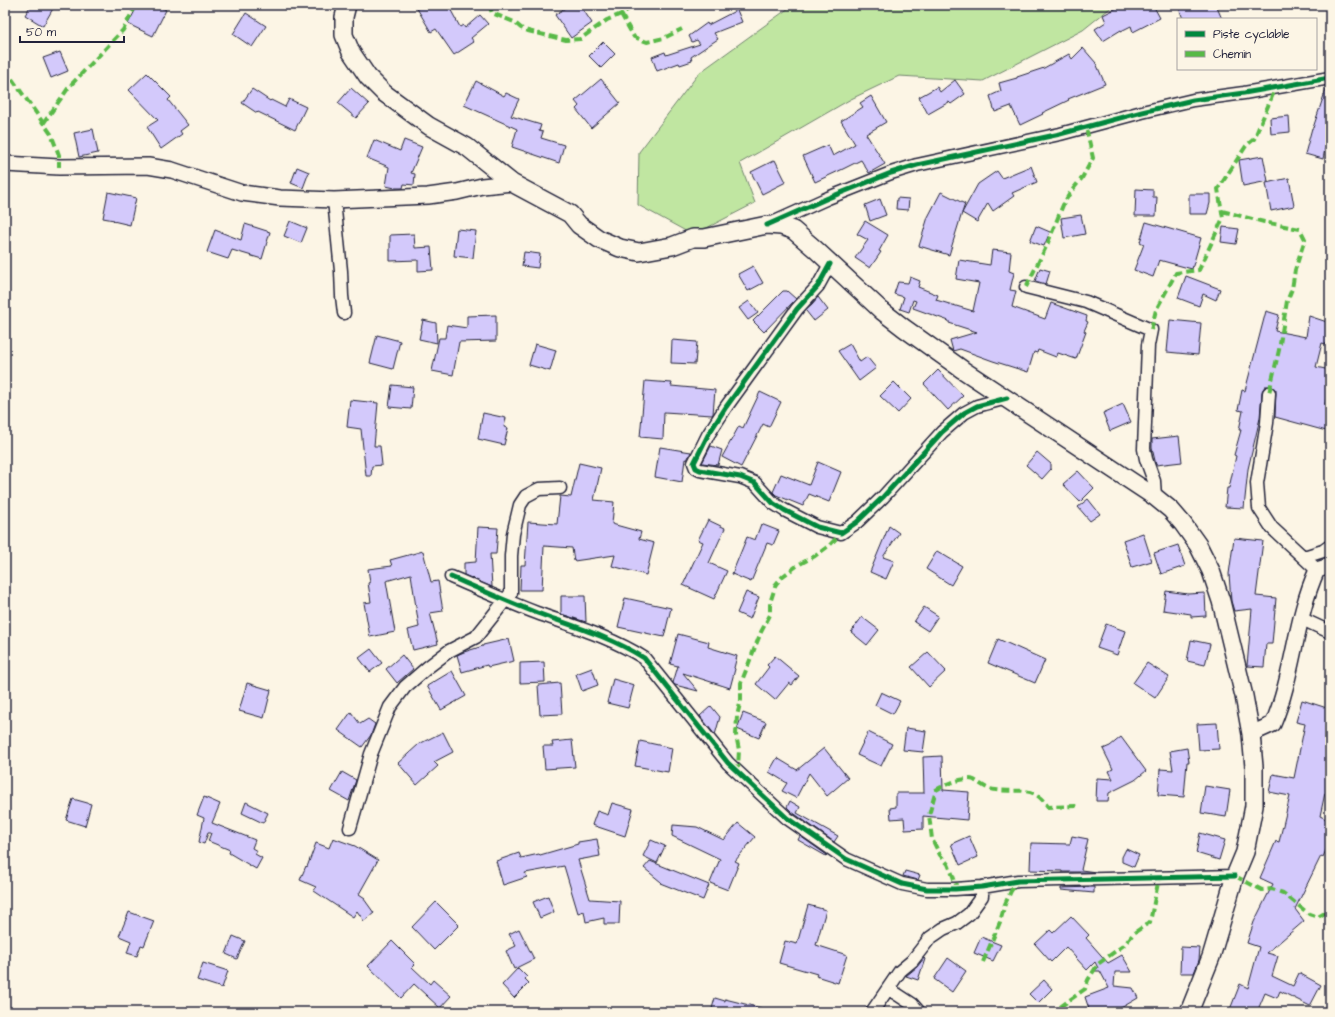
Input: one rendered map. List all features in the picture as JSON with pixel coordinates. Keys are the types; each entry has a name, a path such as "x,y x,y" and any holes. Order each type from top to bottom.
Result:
{"main road":[{"path":"347,5 344,17 344,35 351,52 368,77 384,94 430,126 467,147 512,183 570,214 579,225 599,239 620,248 639,252 672,246 693,238 704,238 767,225 781,226 792,230 814,248 882,311 904,328 1155,497 1171,510 1183,524 1198,545 1211,571 1221,601 1244,696 1251,734 1254,767 1254,806 1245,852 1235,876 1211,957 1189,1012"}],"street":[{"path":"767,225 828,198 891,173 917,165 1060,134 1151,109 1193,100 1244,94 1330,78"},
{"path":"5,164 59,167 148,166 172,170 242,193 280,198 334,200 428,196 457,192 482,186 512,183"},
{"path":"334,200 344,313"},
{"path":"830,264 818,286 798,309 708,435 694,464 696,468 740,477 755,483 773,503 784,510 817,527 841,533 857,522 883,497 942,432 964,413 977,406 1007,398"},
{"path":"1026,287 1086,302 1151,330 1148,346 1144,448 1146,459 1154,481 1155,497"},
{"path":"1251,734 1273,724 1282,701 1307,595 1324,568 1304,557 1272,528 1259,508 1257,483 1267,422 1269,393"},
{"path":"350,828 371,754 390,707 405,687 428,667 449,651 476,637 511,593 511,556 513,534 520,505 526,496 539,489 560,488"},
{"path":"1304,557 1324,551 1330,546"},
{"path":"451,577 505,600 629,648 644,658 728,763 787,818 846,859 902,884 927,889 955,889 982,887 1018,881 1235,876"},
{"path":"1302,619 1330,632"},
{"path":"872,1012 900,971 912,961 930,938 970,914 982,896 982,887"},
{"path":"889,988 912,1004 919,1012"}],"green space":[{"path":"793,5 1114,5 1083,30 983,81 899,76 851,99 740,163 755,203 693,235 638,205 639,152 699,73"}],"building":[{"path":"31,5 55,5 43,26 25,15"},
{"path":"138,5 157,5 166,10 153,36 128,24"},
{"path":"415,5 448,5 460,27 463,25 465,28 480,15 488,24 471,38 474,42 454,55 436,29 431,32"},
{"path":"569,5 580,5 592,23 571,38 555,15"},
{"path":"1123,5 1153,5 1160,18 1133,32 1131,26 1121,30 1103,41 1095,29 1106,22 1103,15"},
{"path":"1178,5 1216,5 1222,18 1183,18"},
{"path":"737,10 742,22 714,33 718,39 691,57 692,61 680,65 679,63 657,71 652,57 665,52 666,55 700,44 697,40 692,42 689,36 707,23 708,25"},
{"path":"246,13 266,26 252,47 233,34"},
{"path":"603,42 615,54 601,68 589,56"},
{"path":"1083,48 1096,63 1105,84 1068,99 1069,100 1020,125 1011,106 995,112 990,96 1001,91 999,83 1044,68 1069,54 1072,59"},
{"path":"60,52 68,71 51,78 43,58"},
{"path":"147,73 171,97 168,100 188,125 180,131 182,134 161,149 147,127 158,120 129,90"},
{"path":"601,79 620,103 591,128 576,109 579,106 575,101"},
{"path":"955,80 965,94 951,104 949,102 928,114 919,97 937,87 940,92"},
{"path":"476,81 504,96 506,93 519,99 511,116 541,125 539,131 543,132 541,138 564,145 559,163 512,147 517,129 464,105"},
{"path":"1327,86 1330,86 1330,150 1325,149 1323,159 1305,154 1312,128"},
{"path":"351,88 369,104 356,118 338,103"},
{"path":"252,89 270,101 271,100 285,107 289,99 306,107 295,130 258,112 257,113 242,103"},
{"path":"871,96 886,122 866,134 885,164 869,173 861,160 815,182 803,156 828,145 833,156 855,144 841,121 863,107 860,103"},
{"path":"1289,116 1290,132 1271,134 1270,118"},
{"path":"93,129 98,153 79,157 74,133"},
{"path":"374,140 400,151 404,140 422,147 411,173 415,174 414,185 404,184 403,188 386,186 389,167 367,158"},
{"path":"1263,156 1268,181 1243,186 1239,160"},
{"path":"775,160 786,182 762,194 751,172"},
{"path":"1031,166 1037,182 1012,193 1014,196 993,211 988,203 977,222 962,213 978,184 997,171 1002,178"},
{"path":"297,167 309,172 303,188 291,183"},
{"path":"1289,178 1294,206 1271,211 1266,183"},
{"path":"1136,189 1153,190 1153,197 1157,197 1156,216 1135,216"},
{"path":"108,192 136,198 130,225 103,218"},
{"path":"941,192 965,204 949,255 919,246 928,217"},
{"path":"1189,194 1210,194 1210,203 1207,214 1189,214"},
{"path":"897,198 909,199 908,210 896,209"},
{"path":"880,199 886,215 870,221 865,205"},
{"path":"1081,215 1085,234 1064,238 1061,218"},
{"path":"290,221 307,228 301,243 284,236"},
{"path":"865,221 888,235 879,251 881,252 870,268 855,258 868,240 857,234"},
{"path":"1146,222 1201,238 1192,269 1159,260 1153,277 1134,270 1144,244 1140,242"},
{"path":"245,224 270,232 262,259 232,250 228,259 207,252 215,230 241,240"},
{"path":"1036,226 1050,232 1044,246 1030,241"},
{"path":"1223,227 1239,229 1236,244 1221,242"},
{"path":"457,229 476,231 473,258 454,256"},
{"path":"414,234 415,248 431,247 433,270 418,271 418,260 390,261 390,235"},
{"path":"992,250 1011,252 1009,271 1014,273 1010,290 1016,291 1012,307 1045,319 1051,303 1087,316 1086,321 1088,322 1084,331 1086,332 1076,359 1058,353 1056,357 1038,350 1037,353 1034,352 1028,372 960,349 953,351 950,340 977,332 949,323 949,321 913,308 916,301 913,300 909,312 900,309 904,297 894,294 898,282 908,283 910,277 920,281 918,287 938,295 936,300 973,311 979,283 956,279 959,260 990,265"},
{"path":"524,252 540,254 538,268 522,266"},
{"path":"753,266 763,283 748,291 738,274"},
{"path":"1040,268 1050,271 1046,284 1035,281"},
{"path":"1186,276 1220,289 1216,300 1203,294 1199,306 1178,298"},
{"path":"783,291 787,291 796,299 764,332 753,321"},
{"path":"818,297 828,310 814,321 806,311"},
{"path":"749,301 758,313 748,320 739,308"},
{"path":"1266,311 1279,315 1275,331 1306,337 1309,316 1330,323 1330,345 1322,343 1316,367 1330,370 1330,385 1325,404 1330,405 1330,432 1275,417 1276,390 1270,386 1265,386 1262,392 1260,418 1248,469 1244,508 1225,507 1227,488 1229,488 1236,456 1234,455 1241,430 1239,430 1243,411 1238,410 1242,390 1245,391"},
{"path":"496,315 496,341 459,342 453,375 432,371 439,338 445,338 447,325 467,328 467,316"},
{"path":"423,320 436,323 437,343 419,339"},
{"path":"1170,320 1201,323 1198,355 1167,352"},
{"path":"377,335 400,341 393,369 370,363"},
{"path":"672,340 697,342 695,364 671,363"},
{"path":"535,344 556,350 550,371 529,365"},
{"path":"850,344 860,362 867,357 876,368 859,381 838,351"},
{"path":"938,370 963,396 948,410 924,384"},
{"path":"645,381 672,383 671,386 715,390 713,414 664,412 663,439 640,437"},
{"path":"894,382 911,399 898,413 880,396"},
{"path":"392,385 413,387 411,409 389,407"},
{"path":"760,392 781,402 769,427 763,424 741,467 722,457 739,426 743,428"},
{"path":"350,400 378,403 374,446 380,446 382,465 372,466 371,476 366,476 361,429 347,427"},
{"path":"1123,404 1131,422 1110,431 1103,413"},
{"path":"483,413 506,418 504,427 508,428 504,445 478,439"},
{"path":"1179,436 1182,462 1156,465 1152,448 1152,439"},
{"path":"711,446 722,450 718,465 702,463"},
{"path":"660,447 691,452 687,460 685,459 682,482 655,477"},
{"path":"1037,452 1051,464 1051,469 1042,479 1026,465"},
{"path":"818,462 841,472 829,502 809,494 803,506 776,495 773,492 781,474 809,485"},
{"path":"579,463 601,468 594,500 614,502 612,524 641,532 639,539 654,543 646,575 612,566 615,555 574,561 572,548 544,546 542,590 520,590 521,565 525,565 528,522 557,524 560,496 571,497"},
{"path":"1078,471 1094,488 1080,502 1063,484"},
{"path":"1088,499 1100,514 1090,521 1078,507"},
{"path":"708,520 725,528 709,563 727,571 714,599 683,585 703,542 698,540"},
{"path":"761,524 779,531 773,545 767,543 751,582 732,574 747,537 755,540"},
{"path":"889,526 899,533 883,557 894,561 886,579 870,572"},
{"path":"478,527 498,528 496,554 490,554 492,587 464,575 464,563 476,562"},
{"path":"1143,533 1152,561 1132,567 1123,540"},
{"path":"1234,538 1263,541 1256,596 1276,598 1272,644 1266,644 1264,667 1247,666 1252,609 1234,611 1231,601 1229,574"},
{"path":"1178,545 1185,566 1161,574 1154,553"},
{"path":"423,551 431,582 438,581 443,611 430,613 438,644 413,650 408,630 419,627 411,574 386,581 395,632 370,637 364,603 371,602 368,583 370,582 368,569 392,566 390,560"},
{"path":"937,551 962,566 951,585 926,569"},
{"path":"1166,591 1188,594 1205,593 1206,616 1191,617 1191,614 1163,610"},
{"path":"746,592 759,597 750,619 737,613"},
{"path":"561,596 585,596 586,622 561,614"},
{"path":"625,598 671,608 664,637 618,627"},
{"path":"924,607 938,616 928,631 914,622"},
{"path":"862,617 879,630 867,645 851,632"},
{"path":"1106,624 1125,631 1117,655 1097,648"},
{"path":"678,634 709,642 708,647 737,656 730,688 683,673 698,691 675,685 673,683 678,666 670,664"},
{"path":"509,639 514,661 488,667 487,665 462,672 457,655 483,645"},
{"path":"998,639 1045,660 1035,683 988,663"},
{"path":"1191,640 1210,644 1205,665 1187,661"},
{"path":"371,649 382,663 370,672 359,658"},
{"path":"928,652 946,671 929,687 911,667"},
{"path":"402,655 413,669 397,683 386,669"},
{"path":"775,656 799,676 792,685 789,683 775,700 756,684 769,667 767,665"},
{"path":"544,662 545,682 520,683 520,663"},
{"path":"1147,663 1169,677 1155,698 1133,683"},
{"path":"592,668 598,685 582,691 576,674"},
{"path":"452,671 466,696 441,710 427,686"},
{"path":"613,679 634,685 628,708 607,703"},
{"path":"247,683 271,690 264,718 239,711"},
{"path":"560,683 562,714 540,715 538,685"},
{"path":"881,692 900,701 893,714 875,705"},
{"path":"1302,700 1330,709 1330,795 1325,793 1320,816 1330,821 1330,841 1295,909 1304,921 1267,953 1278,956 1272,976 1293,986 1299,973 1321,985 1310,1006 1280,991 1277,998 1265,993 1257,1012 1229,1012 1240,984 1248,988 1259,947 1247,943 1254,922 1273,884 1260,878 1276,841 1279,842 1290,796 1269,792 1273,774 1294,778 1305,724 1296,722"},
{"path":"711,706 720,717 715,735 700,716"},
{"path":"351,712 360,724 368,719 375,724 371,735 362,747 338,730"},
{"path":"743,713 766,722 759,738 737,729"},
{"path":"1217,723 1219,749 1199,750 1197,724"},
{"path":"906,728 926,731 923,752 903,750"},
{"path":"443,732 453,752 434,762 438,766 417,785 398,763 419,744"},
{"path":"868,732 892,744 881,766 857,755"},
{"path":"1121,737 1146,771 1135,780 1109,793 1108,801 1096,801 1097,778 1113,779 1109,771 1113,769 1103,749 1110,746"},
{"path":"572,740 575,767 545,769 543,746 553,746 552,742"},
{"path":"640,741 672,748 668,772 635,766"},
{"path":"824,748 848,778 827,796 809,773 796,798 782,791 787,783 769,772 777,758 797,770"},
{"path":"1187,748 1189,762 1187,762 1184,797 1158,795 1160,769 1173,770 1170,751"},
{"path":"942,756 943,790 969,792 967,820 923,816 923,829 905,830 904,818 891,819 890,808 896,807 896,793 924,793 923,757"},
{"path":"342,772 356,780 349,801 331,791"},
{"path":"1205,786 1230,790 1226,817 1201,813"},
{"path":"204,797 220,804 212,823 255,840 252,848 257,851 255,854 262,858 256,869 229,853 230,850 208,841 211,833 208,833 204,844 199,842 204,818 197,815"},
{"path":"73,799 91,804 85,826 66,820"},
{"path":"790,801 800,807 797,813 838,836 834,842 792,812 787,807"},
{"path":"246,802 268,813 263,823 242,813"},
{"path":"612,803 633,809 625,836 592,825 597,811 608,815"},
{"path":"738,823 755,837 735,861 739,863 728,890 710,883 720,859 672,836 673,825 697,827 724,840"},
{"path":"1200,833 1225,840 1219,860 1196,853"},
{"path":"800,836 827,855 826,856 798,840"},
{"path":"969,836 978,857 960,865 951,844"},
{"path":"1072,836 1088,839 1081,870 1096,872 1030,870 1031,843 1070,844"},
{"path":"333,838 355,846 378,860 359,894 365,898 364,899 374,913 364,921 357,911 353,917 314,891 316,887 300,880 306,866 307,867 316,843 329,848"},
{"path":"597,839 600,856 578,860 590,899 620,901 619,924 604,924 604,918 586,922 584,911 578,913 564,866 525,873 527,877 503,885 496,861 519,853 521,858 540,855 578,844 578,842"},
{"path":"651,840 665,846 657,863 643,856"},
{"path":"1126,849 1139,855 1134,867 1122,862 1122,857"},
{"path":"650,861 709,885 703,900 660,883 661,882 644,868"},
{"path":"905,871 920,875 918,880 903,876"},
{"path":"1094,887 1094,893 1061,890 1061,888"},
{"path":"548,896 554,912 540,918 533,902"},
{"path":"436,902 459,925 434,950 412,927"},
{"path":"808,905 826,910 816,945 847,955 838,983 816,976 817,974 779,963 785,941 797,944"},
{"path":"129,912 154,921 144,946 141,945 137,956 127,953 131,941 119,936"},
{"path":"1071,916 1089,935 1086,938 1108,963 1122,955 1132,972 1115,972 1114,986 1133,988 1138,998 1114,1012 1090,1012 1085,997 1109,988 1100,971 1093,971 1098,968 1095,962 1087,970 1066,947 1051,962 1035,944 1050,930 1053,933"},
{"path":"519,929 534,959 514,969 506,951 516,946 509,934"},
{"path":"233,936 245,941 237,959 226,954"},
{"path":"981,937 1001,945 993,961 974,953"},
{"path":"392,941 415,964 412,967 430,984 433,980 451,996 440,1008 414,984 401,998 368,966"},
{"path":"1181,947 1200,948 1199,960 1194,973 1180,973"},
{"path":"924,958 925,959 918,980 906,976 917,967"},
{"path":"948,958 966,971 952,992 934,979"},
{"path":"203,963 228,971 222,988 197,980"},
{"path":"518,968 527,977 525,979 529,983 514,998 502,985"},
{"path":"1044,980 1052,989 1038,1003 1029,994"},
{"path":"715,998 761,1008 760,1012 711,1012"}],"marked path":[{"path":"43,124 69,87 123,30 136,5"},
{"path":"488,5 492,13 514,22 521,28 566,40 580,39 607,20 621,14 635,5"},
{"path":"916,5 922,7 931,5"},
{"path":"621,14 634,37 647,42 664,38 682,29"},
{"path":"5,69 51,134 59,155 59,167"},
{"path":"1151,330 1156,310 1176,273 1199,270 1223,218 1218,189 1246,146 1254,139 1276,87"},
{"path":"1026,287 1047,245 1063,205 1082,178 1093,158 1086,127"},
{"path":"1222,211 1264,222 1300,229 1305,239 1295,270 1292,289 1287,301 1279,350 1269,393"},
{"path":"733,765 738,767 739,750 736,735 737,716 741,700 741,683 761,632 770,615 770,603 776,584 783,576 798,565 815,556 830,545 841,533"},
{"path":"958,891 948,864 940,855 932,839 929,815 936,790 954,782 970,779 993,790 1031,792 1037,795 1048,807 1077,806"},
{"path":"1235,876 1262,890 1272,889 1283,893 1309,914 1318,917 1330,910"},
{"path":"1060,1007 1085,989 1088,980 1098,964 1124,945 1134,933 1150,922 1159,878"},
{"path":"983,962 1000,922 1005,904 1018,881"}],"cycle path":[{"path":"767,225 828,198 891,173 917,165 1060,134 1193,100 1330,78"},
{"path":"830,264 818,286 797,309 726,407 708,435 694,463 696,468 740,477 755,483 773,503 784,510 817,527 841,533 857,522 883,497 942,432 964,413 977,406 1007,398"},
{"path":"451,577 526,609 605,638 644,658 728,763 787,818 846,859 902,884 927,889 955,889 982,887 1018,881 1235,876"}]}
